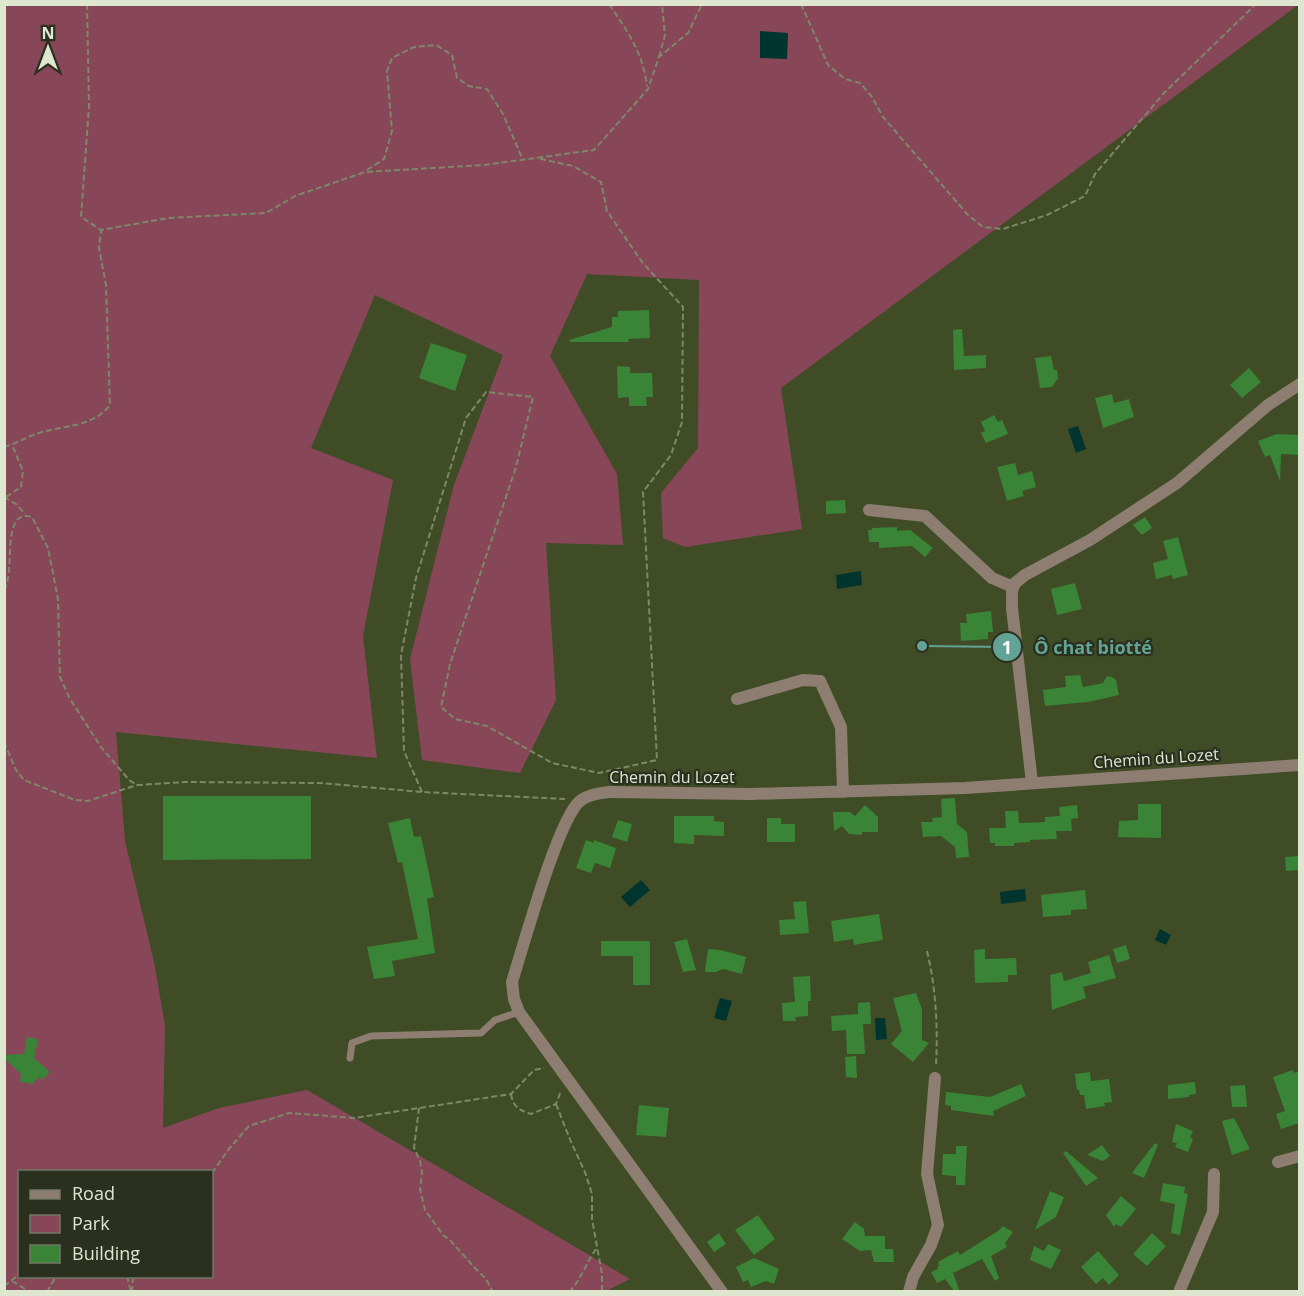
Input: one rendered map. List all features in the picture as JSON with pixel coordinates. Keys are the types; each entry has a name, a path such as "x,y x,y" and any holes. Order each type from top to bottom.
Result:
{"street":[{"path":"1032,783 1012,608 1013,588 1025,575 1090,540 1177,483 1268,405 1299,384"},
{"path":"869,510 925,516 992,578 1013,588"},
{"path":"737,699 803,680 820,681 842,728 843,792"},
{"name":"Chemin du Lozet","path":"581,800 597,793 611,792 750,794 965,788 1299,765"},
{"path":"581,800 568,816 557,845 512,982 514,999 519,1012 722,1292"},
{"path":"909,1292 913,1277 931,1245 938,1225 927,1174 935,1078"},
{"path":"1278,1162 1299,1156"},
{"path":"1179,1292 1213,1212 1214,1174"}],"lane":[{"path":"350,1058 352,1043 371,1036 481,1033 495,1020 519,1012"}],"path":[{"path":"87,4 89,106 81,217 101,230 168,218 266,213 295,196 365,172 384,159 392,131 387,71 392,58 414,47 436,45 452,55 457,78 469,86 487,89 503,114 524,160"},
{"path":"609,4 628,32 645,66 648,89"},
{"path":"365,172 484,165 594,150 648,89 665,34 662,4"},
{"path":"659,57 688,33 702,4"},
{"path":"801,4 828,65 845,78 860,83 884,117 968,215 983,227 1003,229 1047,215 1085,196 1095,174 1164,93 1256,4"},
{"path":"422,792 404,751 401,655 416,578 466,418 486,392 533,397 516,467 450,664 441,707 455,719 487,726 552,763 599,773 657,760 643,492 671,455 682,422 683,307 642,262 607,211 601,182 573,166 537,158"},
{"path":"4,447 36,434 86,422 103,415 110,405 106,285 99,248 101,230"},
{"path":"12,445 23,471 21,487 5,497 16,504 25,515"},
{"path":"4,590 9,579 9,532 19,516 32,517 48,549 58,599 60,677 69,699 101,747 129,780 137,785"},
{"path":"4,742 16,770 24,780 75,800 88,801 137,785 185,782 320,783 422,792 581,800"},
{"path":"927,951 933,975 937,1046 935,1078"},
{"path":"213,1172 249,1126 289,1113 354,1118 511,1094 534,1070 560,1069 562,1090 556,1104 592,1194 592,1219 602,1274 602,1292"},
{"path":"511,1094 512,1103 520,1111 531,1114 556,1104"},
{"path":"419,1108 414,1148 420,1161 422,1173 420,1189 425,1210 443,1235 450,1239 486,1279 493,1292"},
{"path":"569,1292 596,1248"},
{"path":"4,1286 18,1276"},
{"path":"47,1292 55,1278"},
{"path":"12,1281 30,1292"}],"green space":[{"path":"5,5 1298,5 781,388 802,529 685,547 663,538 661,493 698,448 699,280 587,274 550,356 617,474 623,545 546,543 556,700 520,773 422,760 410,659 454,485 503,355 375,295 311,448 393,480 363,636 377,758 116,732 125,841 154,962 165,1025 163,1128 219,1108 307,1090 630,1279 604,1292 5,1292"}],"water":[{"path":"760,31 788,33 787,59 760,58"},
{"path":"1078,426 1086,449 1076,453 1068,429"},
{"path":"861,571 862,585 837,589 836,575"},
{"path":"641,880 650,890 630,907 621,897"},
{"path":"1025,889 1026,901 1001,904 1000,892"},
{"path":"1160,929 1171,935 1166,945 1155,940"},
{"path":"720,998 732,1001 726,1021 714,1018"},
{"path":"875,1018 885,1018 887,1039 876,1040"}],"building":[{"path":"649,310 650,338 628,339 629,342 570,342 569,340 612,327 612,317 618,317 618,311"},
{"path":"962,329 964,356 986,355 986,368 954,370 953,330"},
{"path":"431,343 467,355 455,391 419,378"},
{"path":"1051,356 1058,378 1052,387 1040,388 1035,358"},
{"path":"617,366 630,367 630,373 652,373 653,397 646,397 647,406 629,406 629,397 618,398"},
{"path":"1249,368 1261,382 1242,398 1230,385"},
{"path":"1112,394 1114,403 1129,399 1134,417 1103,428 1095,398"},
{"path":"994,415 998,422 1002,420 1008,434 986,443 981,433 985,431 981,422"},
{"path":"1277,434 1299,435 1299,455 1281,454 1280,481 1270,455 1265,457 1258,441"},
{"path":"1015,463 1018,475 1032,471 1036,487 1022,491 1024,496 1007,501 997,467"},
{"path":"845,500 846,513 826,514 826,501"},
{"path":"1145,517 1152,528 1142,535 1133,525"},
{"path":"897,527 897,531 910,530 933,548 925,557 912,546 879,548 879,542 869,542 868,530"},
{"path":"1178,537 1188,575 1173,579 1172,575 1156,579 1153,563 1168,559 1163,541"},
{"path":"1075,583 1082,609 1057,615 1051,589"},
{"path":"991,611 993,632 988,632 988,639 961,641 960,623 967,623 966,614"},
{"path":"1080,675 1083,687 1103,683 1107,676 1112,677 1116,680 1119,695 1088,702 1045,706 1043,690 1066,687 1065,676"},
{"path":"163,796 311,796 311,859 163,860"},
{"path":"955,798 957,824 967,832 969,857 956,858 955,847 941,836 923,837 921,822 933,822 932,818 942,817 941,799"},
{"path":"1138,804 1161,804 1161,838 1118,837 1119,821 1138,820"},
{"path":"865,805 878,817 878,832 862,832 862,835 849,834 842,826 834,831 833,812 850,812 855,816"},
{"path":"1077,805 1078,818 1071,819 1072,831 1056,831 1057,839 1030,840 1030,842 1014,843 1014,846 995,846 995,843 990,843 989,828 1006,828 1005,811 1018,811 1019,823 1045,822 1045,817 1060,816 1059,807"},
{"path":"674,816 714,816 714,821 724,822 724,836 694,835 694,844 674,843"},
{"path":"410,818 414,837 421,836 434,897 427,899 435,953 392,961 395,976 374,979 367,947 418,939 402,862 398,863 388,823"},
{"path":"767,818 781,818 781,824 795,824 795,842 767,842"},
{"path":"618,820 632,824 627,842 612,837"},
{"path":"586,840 594,843 594,840 616,848 610,868 595,863 591,873 576,868"},
{"path":"1299,856 1299,870 1286,871 1285,857"},
{"path":"1085,890 1087,909 1071,910 1071,915 1043,917 1041,895"},
{"path":"806,901 809,933 780,935 779,920 795,919 793,902"},
{"path":"879,914 883,940 854,945 853,939 834,942 831,921"},
{"path":"687,939 696,970 683,972 674,942"},
{"path":"601,941 650,941 650,985 633,985 633,956 601,956"},
{"path":"1126,945 1130,959 1117,963 1113,949"},
{"path":"708,949 746,957 742,974 723,969 716,972 705,972"},
{"path":"985,949 985,959 1016,958 1017,975 1008,975 1008,982 975,983 974,950"},
{"path":"1109,955 1116,978 1083,987 1086,998 1052,1010 1050,975 1062,972 1064,981 1091,973 1088,962"},
{"path":"810,976 811,1001 808,1001 808,1016 795,1017 796,1021 783,1021 782,1003 795,1002 793,977"},
{"path":"916,993 922,1009 922,1040 929,1043 913,1062 891,1044 902,1031 893,998"},
{"path":"870,1002 871,1024 863,1024 865,1054 847,1054 846,1030 832,1031 831,1016 858,1014 858,1003"},
{"path":"27,1037 38,1039 34,1058 50,1072 42,1080 39,1077 31,1085 20,1082 21,1074 4,1058 4,1055 24,1054"},
{"path":"856,1056 857,1078 846,1077 845,1057"},
{"path":"1293,1070 1294,1073 1299,1071 1299,1123 1281,1129 1276,1114 1285,1111 1273,1077"},
{"path":"1090,1072 1091,1081 1109,1079 1112,1102 1104,1103 1105,1106 1086,1109 1084,1095 1080,1095 1077,1090 1075,1074"},
{"path":"1195,1082 1196,1094 1168,1099 1168,1085"},
{"path":"1021,1084 1026,1096 993,1111 994,1116 951,1110 951,1106 945,1105 946,1092 990,1097"},
{"path":"1245,1085 1247,1107 1232,1107 1230,1086"},
{"path":"639,1105 669,1108 666,1137 636,1135"},
{"path":"1234,1118 1250,1149 1232,1155 1222,1121"},
{"path":"1176,1124 1193,1131 1190,1137 1193,1139 1188,1152 1175,1147 1177,1143 1172,1142"},
{"path":"1155,1143 1158,1145 1144,1178 1132,1173"},
{"path":"1102,1145 1110,1156 1103,1161 1087,1155"},
{"path":"956,1146 967,1146 965,1185 956,1185 956,1176 942,1175 943,1154 956,1154"},
{"path":"1066,1151 1098,1178 1086,1186 1063,1153"},
{"path":"1163,1183 1185,1187 1184,1193 1188,1194 1180,1235 1171,1233 1175,1204 1160,1201"},
{"path":"1050,1191 1064,1197 1056,1217 1035,1230"},
{"path":"1121,1196 1136,1209 1121,1227 1116,1224 1114,1227 1106,1215"},
{"path":"758,1215 775,1239 754,1255 735,1230"},
{"path":"855,1222 864,1229 865,1236 885,1236 885,1249 893,1249 894,1262 874,1262 871,1250 860,1251 842,1239"},
{"path":"1003,1226 1013,1232 1005,1243 1007,1247 991,1256 999,1278 995,1281 982,1259 953,1273 960,1292 955,1292 945,1279 937,1283 931,1272 938,1269 938,1262 958,1251 960,1255"},
{"path":"719,1233 726,1244 714,1252 707,1242"},
{"path":"1152,1233 1166,1246 1147,1266 1133,1254"},
{"path":"1048,1244 1061,1250 1051,1269 1030,1260 1034,1246 1044,1251"},
{"path":"1098,1251 1119,1275 1109,1285 1103,1278 1096,1284 1081,1267"},
{"path":"754,1258 779,1269 774,1284 766,1281 751,1287 748,1280 743,1282 736,1267"}],"place":[{"name":"Ô chat biotté","path":"922,646"}]}
